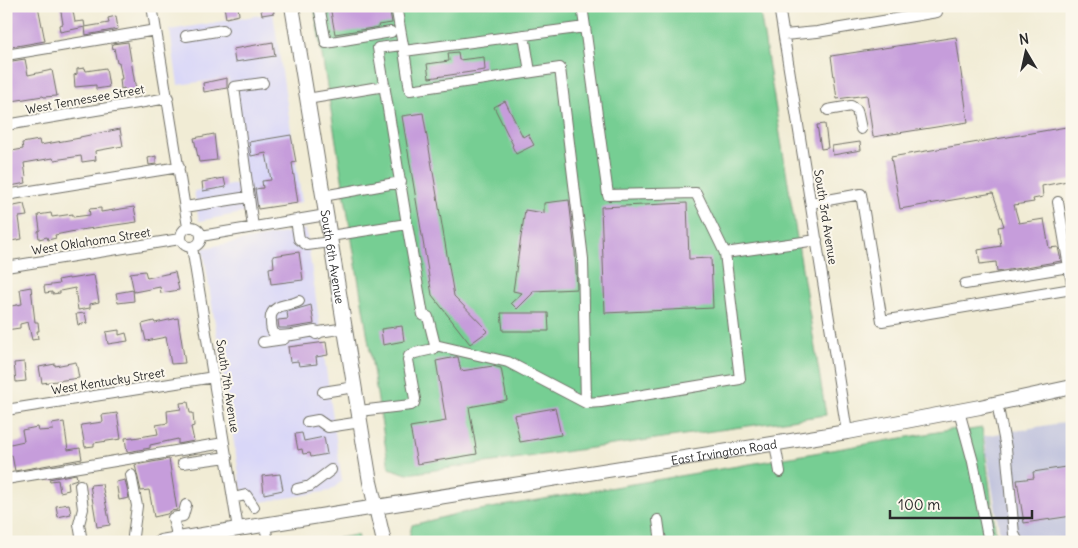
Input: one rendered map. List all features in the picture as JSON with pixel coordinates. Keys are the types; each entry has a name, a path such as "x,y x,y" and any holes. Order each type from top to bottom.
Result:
{"main road":[{"name":"South 6th Avenue","path":"292,6 375,507 384,542"},
{"name":"East Irvington Road","path":"162,542 238,528 848,432 1072,387"}],"street":[{"path":"152,6 188,227"},
{"path":"319,6 326,43 391,32"},
{"path":"396,6 410,90 560,68 583,260 586,403"},
{"path":"435,345 508,362 586,403 740,379 725,253 696,193 608,195 582,6"},
{"name":"South 3rd Avenue","path":"779,6 848,432"},
{"path":"784,35 817,32 938,12"},
{"path":"435,345 428,318 423,315 378,48 403,48 524,36 585,27"},
{"path":"6,55 156,30"},
{"path":"186,36 223,30"},
{"path":"524,36 530,72"},
{"path":"253,227 234,87 262,82"},
{"path":"307,99 385,86"},
{"name":"West Tennessee Street","path":"6,125 168,98"},
{"path":"828,110 850,106 857,110 861,129"},
{"path":"6,195 179,167"},
{"path":"323,196 401,182"},
{"path":"811,204 862,194 882,321 1072,289"},
{"path":"185,207 248,197"},
{"path":"1058,202 1072,284"},
{"path":"201,236 326,215"},
{"path":"296,220 299,239 307,245 407,224"},
{"path":"188,227 196,228 201,236 199,243 192,247 186,246 180,239 181,233 188,227"},
{"name":"West Oklahoma Street","path":"6,267 180,239"},
{"path":"725,253 817,240"},
{"name":"South 7th Avenue","path":"192,247 238,528"},
{"path":"965,284 1069,267"},
{"path":"298,301 295,304 278,306 274,310 271,315 272,330 276,335 346,328"},
{"path":"263,342 319,334 319,332"},
{"path":"307,422 318,420 328,427 360,416 411,405 415,399 408,365 409,356 433,349 435,345"},
{"name":"West Kentucky Street","path":"6,410 214,377"},
{"path":"323,392 356,387"},
{"path":"997,403 1006,448 1014,534 1018,542"},
{"path":"959,411 973,462 989,542"},
{"path":"6,479 224,443"},
{"path":"775,444 780,472"},
{"path":"183,464 227,457"},
{"path":"296,489 310,486 330,470"},
{"path":"131,475 137,506 134,542"},
{"path":"80,485 83,509 79,524 82,542"},
{"path":"234,498 246,495 254,507"},
{"path":"178,539 173,518 183,516 186,505"},
{"path":"658,520 661,542"},
{"path":"265,525 268,542"}],"shaded area":[{"path":"273,13 302,202 199,221 194,191 244,183 228,78 178,85 170,30"},
{"path":"306,229 342,481 330,491 249,504 241,487 203,248"},
{"path":"1072,421 1072,542 1001,542 984,436"}],"green space":[{"path":"314,6 759,6 826,415 407,474 389,468"},
{"path":"982,428 997,542 408,542 412,525 456,514 955,429 957,432"},
{"path":"357,535 359,542 315,542"}],"building":[{"path":"6,6 38,6 45,41 11,47 9,33 6,33"},
{"path":"60,6 72,6 75,22 84,21 85,27 60,32 59,25 63,24"},
{"path":"224,6 238,6 239,15 226,18"},
{"path":"260,6 273,6 274,13 262,15"},
{"path":"330,6 389,6 392,23 335,34"},
{"path":"116,16 118,29 86,35 85,27 109,23 108,18"},
{"path":"956,37 968,122 873,137 867,95 837,99 831,56"},
{"path":"128,42 136,90 125,92 124,88 121,89 120,79 122,79 119,62 117,63 112,44"},
{"path":"273,42 275,56 235,62 233,49"},
{"path":"458,52 459,60 484,57 485,70 429,78 427,64 449,61 448,53"},
{"path":"25,59 28,75 52,70 57,96 43,96 6,102 6,62"},
{"path":"85,68 86,71 106,68 109,87 96,89 96,85 75,87 74,75 77,74 77,69"},
{"path":"227,78 227,88 204,92 203,83"},
{"path":"505,101 523,137 528,134 534,145 516,154 494,107"},
{"path":"423,113 454,296 488,331 470,344 432,295 402,116"},
{"path":"825,124 828,148 821,149 817,125"},
{"path":"1072,126 1072,180 1042,186 1043,197 1033,199 1034,202 1014,205 1019,223 1044,219 1049,248 1058,247 1061,261 997,272 996,262 980,264 978,250 1001,246 998,227 1004,226 993,193 900,209 891,157"},
{"path":"120,129 123,146 95,151 96,160 82,162 81,156 24,163 26,183 6,187 6,152 23,149 22,143 39,140 40,145"},
{"path":"214,134 217,160 199,162 194,138"},
{"path":"291,135 296,162 292,163 298,203 258,209 255,189 263,188 262,181 271,180 266,153 251,156 249,142"},
{"path":"860,142 861,150 833,155 832,146"},
{"path":"156,156 156,164 149,165 148,158"},
{"path":"224,178 226,187 203,191 202,182"},
{"path":"569,200 577,289 533,291 517,309 511,303 522,293 513,291 525,210 544,213 544,203"},
{"path":"687,203 689,259 711,258 713,308 605,313 601,207"},
{"path":"24,204 27,216 19,217 22,239 11,241 9,224 12,224 9,207"},
{"path":"134,207 137,222 55,235 56,238 48,240 47,237 39,239 38,215 51,213 52,217 73,214 73,217 90,215 89,209 101,208 101,212"},
{"path":"299,252 303,280 271,284 269,268 274,267 273,256"},
{"path":"145,271 147,278 175,272 179,290 161,293 160,287 134,292 130,273"},
{"path":"94,275 99,302 90,304 90,308 78,310 75,288 60,291 60,293 45,293 44,286 59,284 58,280"},
{"path":"31,287 35,322 38,322 39,331 37,331 38,339 32,340 28,322 20,324 20,328 6,330 6,307 22,304 20,289"},
{"path":"133,290 134,301 118,303 116,293"},
{"path":"311,305 314,324 279,328 278,320 288,319 287,312"},
{"path":"85,313 87,323 78,325 76,314"},
{"path":"501,313 548,313 549,331 503,331"},
{"path":"178,318 185,363 171,364 166,337 146,341 142,324"},
{"path":"402,326 404,341 383,345 381,329"},
{"path":"119,330 119,335 126,333 128,341 108,344 106,332"},
{"path":"326,342 328,355 316,357 317,364 299,366 298,361 290,362 288,347"},
{"path":"458,357 461,371 493,366 501,368 507,400 469,407 477,454 417,464 410,427 446,421 436,361"},
{"path":"24,362 26,381 16,382 14,363"},
{"path":"76,362 79,378 42,383 39,367"},
{"path":"188,402 190,413 193,413 194,426 191,427 194,441 178,444 178,439 150,445 150,448 127,452 125,438 158,434 156,425 168,423 167,411 181,409 180,403"},
{"path":"555,408 561,435 520,442 514,415"},
{"path":"117,413 121,439 94,443 94,446 85,447 81,425 103,422 102,415"},
{"path":"64,422 68,450 80,448 82,459 15,471 12,455 6,456 6,445 24,441 22,430 37,427 38,431 53,430 52,424"},
{"path":"302,433 304,441 324,437 327,454 311,457 310,453 303,454 302,449 298,450 295,434"},
{"path":"169,459 177,510 154,517 149,490 141,491 135,465"},
{"path":"1072,466 1072,516 1024,523 1017,480 1034,478 1033,472"},
{"path":"76,474 77,479 68,482 69,490 60,492 58,480 50,481 49,479"},
{"path":"280,474 283,490 264,494 262,476"},
{"path":"125,480 129,498 119,500 116,482"},
{"path":"102,484 110,525 97,527 90,485"},
{"path":"69,504 71,514 58,517 56,506"}]}
